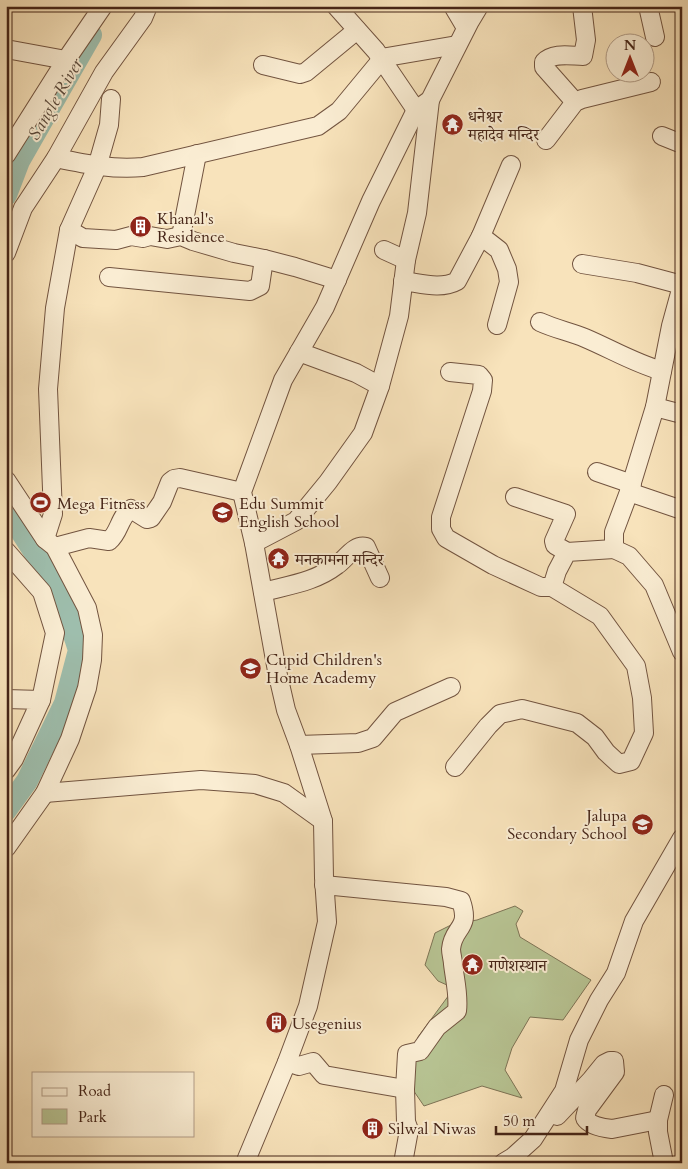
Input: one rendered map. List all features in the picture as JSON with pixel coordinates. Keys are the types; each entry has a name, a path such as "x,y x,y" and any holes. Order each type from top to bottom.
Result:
{"street":[{"path":"6,156 66,60 103,6"},
{"path":"6,253 23,208 56,158 104,72 143,18 148,6"},
{"path":"254,544 296,521 323,488 363,432 380,386 399,316 406,260 417,213 423,105 336,6"},
{"path":"453,6 466,28"},
{"path":"245,1163 308,1006 327,922 324,885 323,821 286,710 242,492 283,380 325,307 371,201 479,6"},
{"path":"575,102 544,68 544,62 547,58 557,55 583,56 586,40 582,6"},
{"path":"648,6 654,32"},
{"path":"263,65 300,74 306,72 357,30"},
{"path":"56,158 97,167 143,167 318,126 339,111 382,59 458,45"},
{"path":"6,49 66,60"},
{"path":"546,140 575,102 651,82"},
{"path":"50,543 53,514 48,389 55,308 68,230 97,167 109,124 111,99"},
{"path":"662,136 682,144"},
{"path":"182,236 197,154"},
{"path":"403,281 441,286 456,281 481,236 511,165"},
{"path":"68,230 83,238 116,240 131,236 143,238 150,236 167,239 182,236 234,253 264,259 337,280"},
{"path":"481,236 499,250 507,268 509,282 497,325"},
{"path":"384,250 406,260"},
{"path":"109,277 250,291 260,286 264,259"},
{"path":"582,264 637,273 682,286 671,326 654,407 630,488 614,532 614,549"},
{"path":"540,322 560,331 585,338 637,363 662,371"},
{"path":"299,352 356,373 380,386"},
{"path":"450,372 479,375 483,380 482,391 441,517 441,529 446,538 494,565 541,587 552,587 600,616 636,666 642,698 644,733 631,761 619,764 577,723 522,709 500,714 455,767"},
{"path":"654,407 682,414"},
{"path":"597,472 682,510"},
{"path":"50,543 89,538 109,541 114,537 124,514 131,510 147,519 151,518 162,502 170,482 174,479 180,478 242,492"},
{"path":"6,480 50,543 87,608 93,635 92,660 87,688 70,739 46,793 6,848"},
{"path":"515,497 566,514 554,541 555,545 567,552 614,549 629,556 654,585 682,652"},
{"path":"263,592 312,580 337,566 356,548 361,546 366,547 380,578"},
{"path":"6,551 42,592 55,633 41,700 14,759 6,770"},
{"path":"552,587 557,571 567,552"},
{"path":"299,745 358,743 373,738 395,712 452,687"},
{"path":"6,699 41,700"},
{"path":"46,793 201,780 255,784 284,793 323,821"},
{"path":"533,1139 564,1091 579,1040 599,1000 616,973 634,921 682,838"},
{"path":"324,885 446,897 461,902 465,912 464,922 456,932 451,948 459,998 458,1012 437,1027 420,1051 407,1054 405,1089 406,1122 409,1130 403,1163"},
{"path":"503,1163 513,1157 533,1139 565,1108 604,1064 610,1061 614,1062 614,1072 587,1110 585,1118 588,1123 612,1129 658,1120"},
{"path":"287,1062 299,1066 313,1062 324,1075 405,1089"},
{"path":"664,1095 658,1120 658,1132 664,1163"}],"green space":[{"path":"515,906 523,911 516,924 520,937 591,980 563,1020 530,1017 512,1048 505,1070 522,1098 482,1086 424,1106 411,1087 418,1037 449,995 447,985 438,981 425,965 435,933 453,924 477,920"}],"waterway":[{"name":"Sangle River","path":"6,195 19,161 91,35"},
{"name":"Sangle River","path":"6,508 60,592 79,650 65,703 27,781 6,810"}],"place":[{"name":"धनेश्वर महादेव मन्दिर","path":"452,125"},
{"name":"Khanal's Residence","path":"141,227"},
{"name":"Mega Fitness","path":"41,503"},
{"name":"Edu Summit English School","path":"223,512"},
{"name":"मनकामना मन्दिर","path":"279,559"},
{"name":"Cupid Children's Home Academy","path":"250,668"},
{"name":"Jalupa Secondary School","path":"643,824"},
{"name":"गणेशस्थान","path":"473,965"},
{"name":"Usegenius","path":"276,1023"},
{"name":"Silwal Niwas","path":"372,1128"}]}
